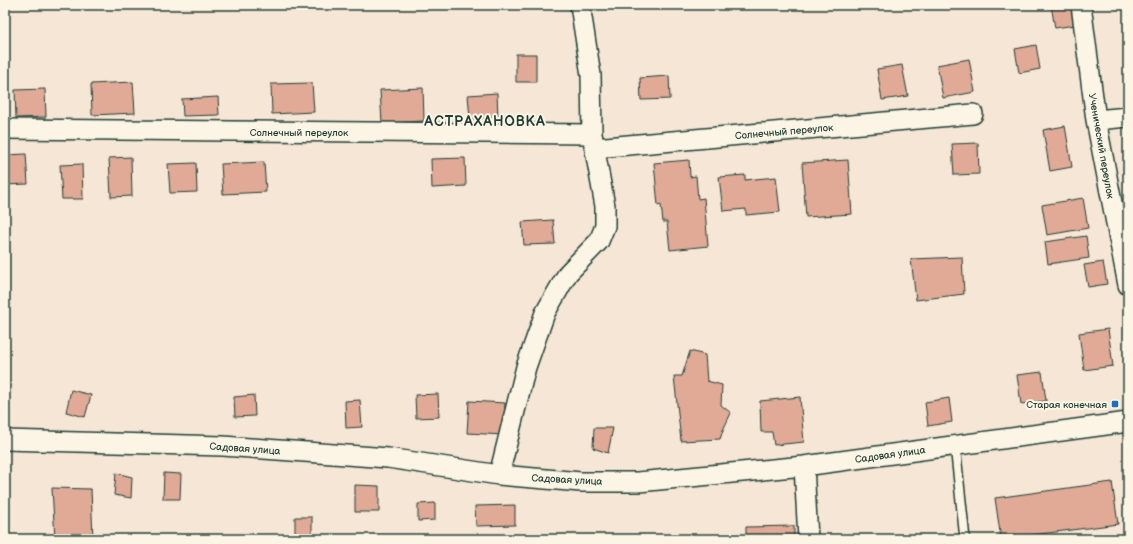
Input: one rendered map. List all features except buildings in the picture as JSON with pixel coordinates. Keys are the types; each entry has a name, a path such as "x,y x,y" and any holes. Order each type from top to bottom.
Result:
{"street":[{"path":"499,475 526,367 545,313 568,273 598,241 605,226 605,206 594,141 591,75 580,5"},
{"name":"Ученический переулок","path":"1081,5 1096,120 1128,285"},
{"name":"Солнечный переулок","path":"5,129 594,141 973,114"},
{"path":"1096,120 1128,117"},
{"name":"Садовая улица","path":"5,440 224,446 388,458 499,475 581,482 638,482 804,466 1128,422"},
{"path":"804,466 808,539"}],"lane":[{"path":"955,445 965,539"}],"place":[{"name":"Старая конечная","path":"1115,404"}],"district":[{"name":"АСТРАХАНОВКА","path":"485,121"}]}
